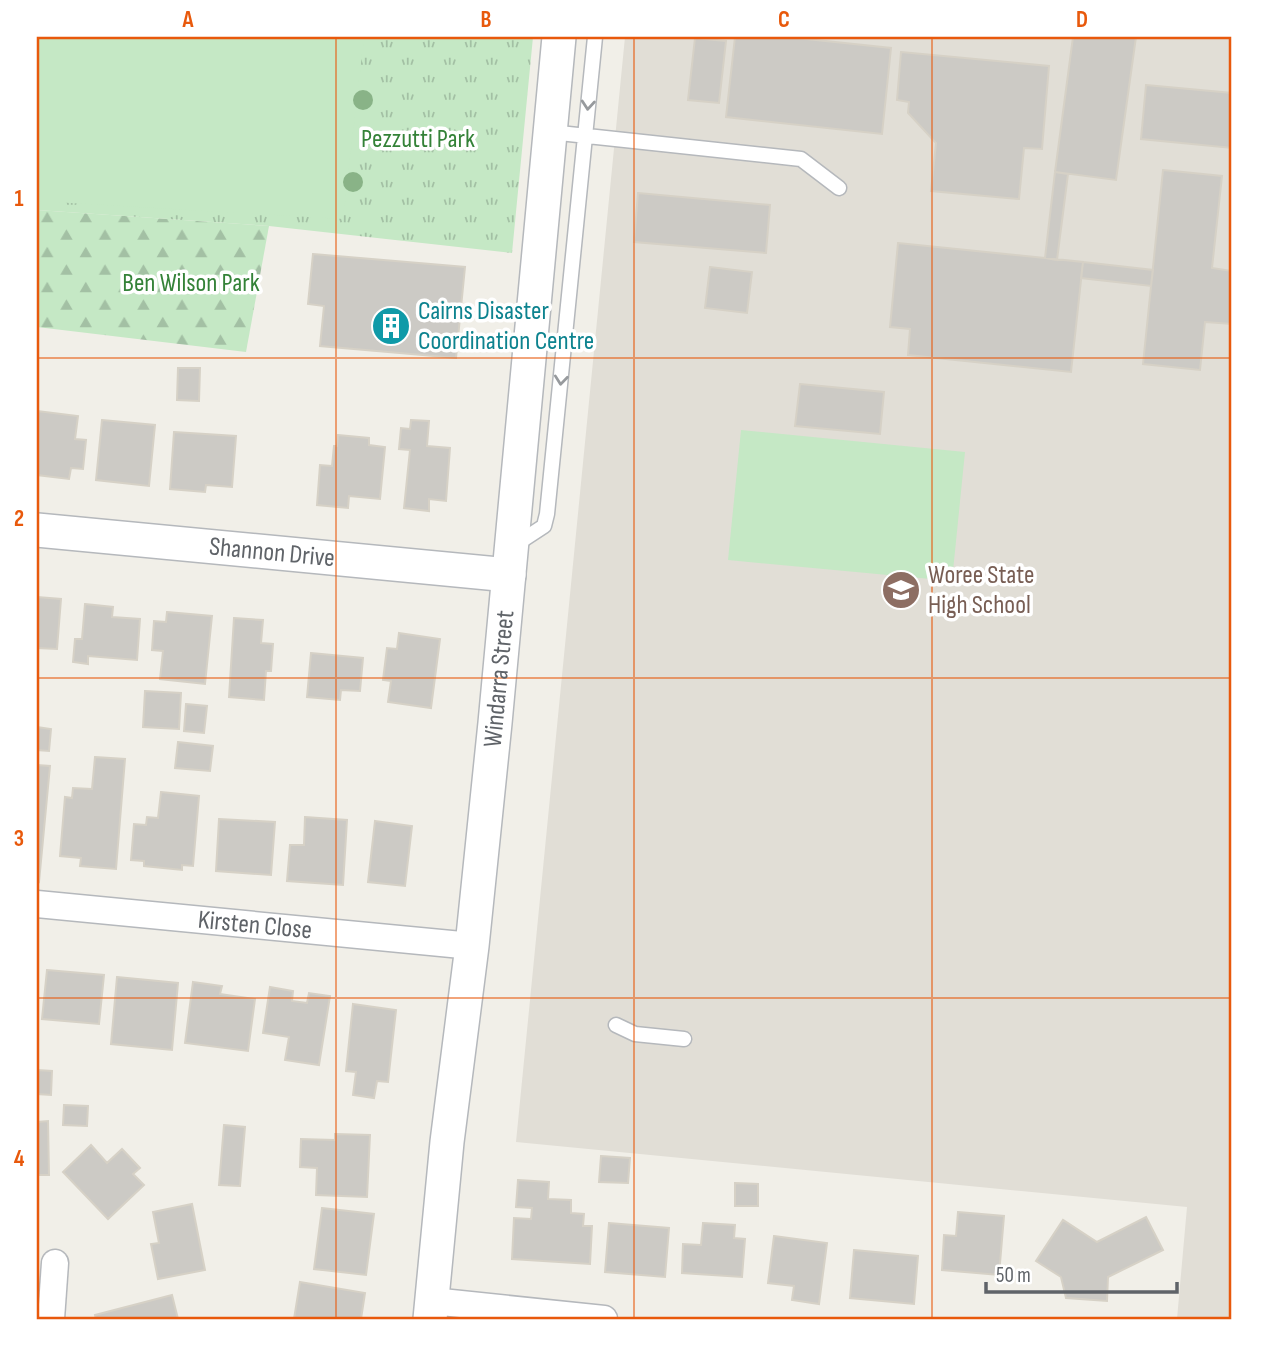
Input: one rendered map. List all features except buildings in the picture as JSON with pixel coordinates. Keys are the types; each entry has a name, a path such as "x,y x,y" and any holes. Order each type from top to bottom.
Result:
{"street":[{"name":"Windarra Street","path":"431,1310 447,1142 472,946 559,37"},
{"name":"Shannon Drive","path":"37,530 510,561"},
{"name":"Kirsten Close","path":"37,904 472,946"},
{"path":"51,1319 55,1263"},
{"path":"431,1310 604,1319"}],"lane":[{"path":"510,561 544,526 547,514 595,37"},
{"path":"549,132 802,159 839,188"},
{"path":"616,1025 635,1034 684,1039"}],"shaded area":[{"name":"Woree State High School","path":"625,37 1232,37 1232,1319 1177,1319 1187,1207 516,1142"}],"green space":[{"name":"Pezzutti Park","path":"37,37 533,37 512,253 269,226 37,210"},
{"path":"37,37 364,37 343,219 37,201"},
{"name":"Ben Wilson Park","path":"37,210 269,226 246,352 37,327"},
{"path":"741,430 965,452 952,581 728,560"}],"place":[{"name":"Cairns Disaster Coordination Centre","path":"391,326"},
{"name":"Woree State High School","path":"901,590"}]}
